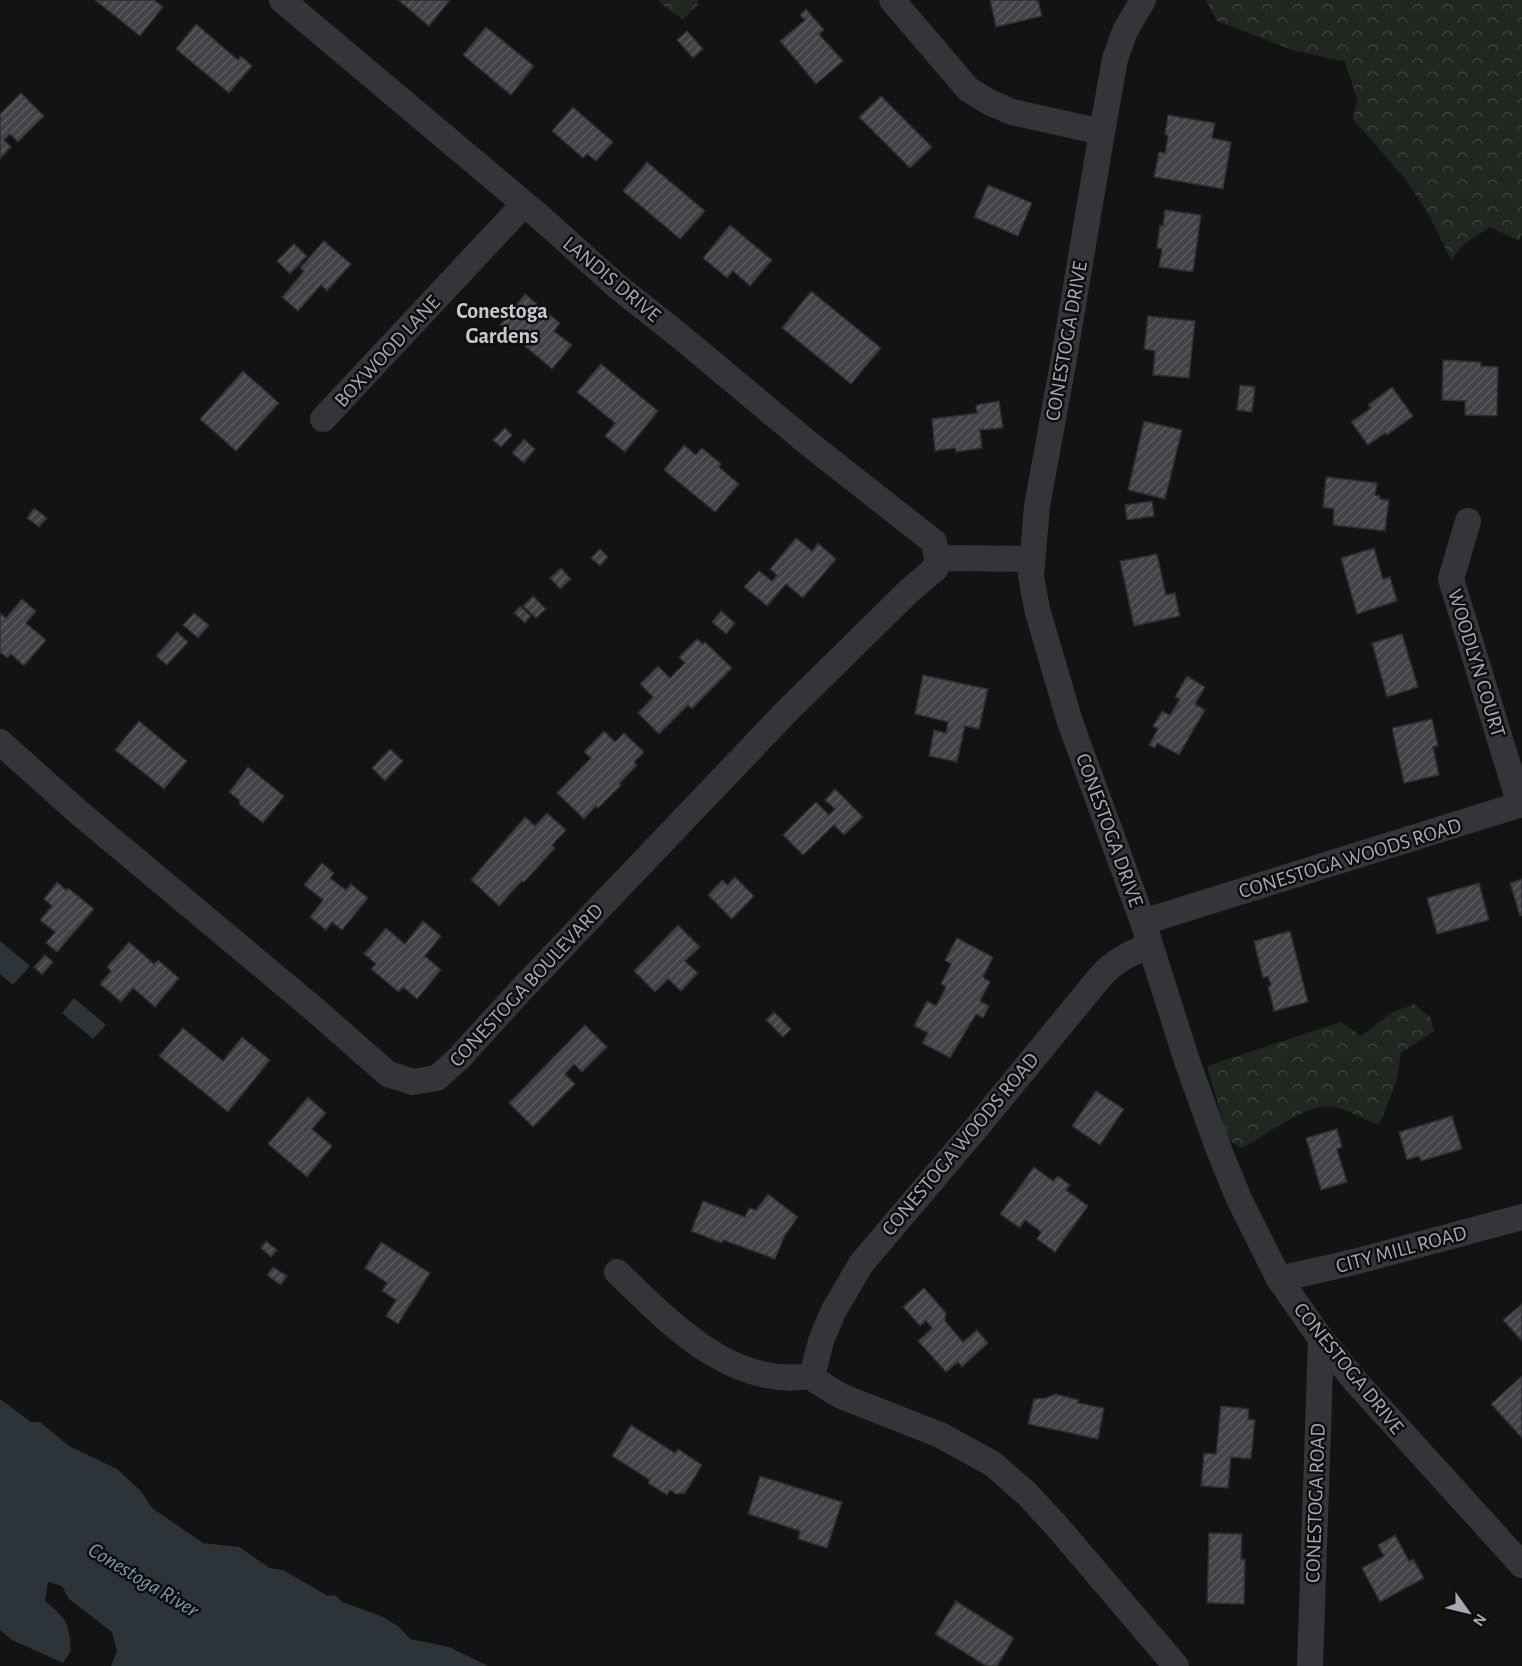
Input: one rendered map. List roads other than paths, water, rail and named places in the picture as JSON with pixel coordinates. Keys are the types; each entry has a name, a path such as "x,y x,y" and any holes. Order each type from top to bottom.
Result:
{"street":[{"name":"LANDIS DRIVE","path":"282,0 524,204 618,287 808,443 934,542 938,558"},
{"path":"892,0 968,89 989,102 1012,111 1101,132"},
{"name":"CONESTOGA DRIVE","path":"1143,0 1125,31 1115,59 1101,132 1060,383 1037,506 1031,559 1031,576 1037,609 1070,722 1147,934 1189,1068 1239,1199 1279,1279 1321,1339 1357,1383 1522,1565"},
{"name":"BOXWOOD LANE","path":"323,419 524,204"},
{"name":"WOODLYN COURT","path":"1468,521 1451,579 1521,805"},
{"path":"938,558 1031,559"},
{"name":"CONESTOGA BOULEVARD","path":"0,742 77,811 314,1009 388,1074 413,1082 437,1077 459,1058 786,712 909,591 936,568 938,558"},
{"name":"CONESTOGA WOODS ROAD","path":"812,1376 821,1341 833,1312 861,1264 1111,964 1147,934 1521,805"},
{"name":"CITY MILL ROAD","path":"1279,1279 1354,1263 1522,1217"},
{"path":"617,1272 671,1324 716,1356 748,1371 774,1377 812,1376 842,1396 940,1435 993,1464 1028,1494 1176,1666"},
{"name":"CONESTOGA ROAD","path":"1310,1666 1321,1339"}],"water":[{"path":"0,941 30,966 13,985 0,974"},
{"path":"74,998 106,1025 93,1039 62,1013"},
{"name":"Conestoga River","path":"0,1399 31,1422 40,1422 69,1446 117,1469 141,1491 152,1508 203,1543 239,1547 270,1568 283,1570 328,1596 335,1595 342,1602 381,1616 398,1626 410,1639 449,1647 488,1666 111,1666 117,1651 112,1632 69,1599 62,1586 48,1582 45,1601 66,1623 71,1651 63,1663 12,1640 0,1630"}],"district":[{"name":"Conestoga Gardens","path":"502,322"}]}
